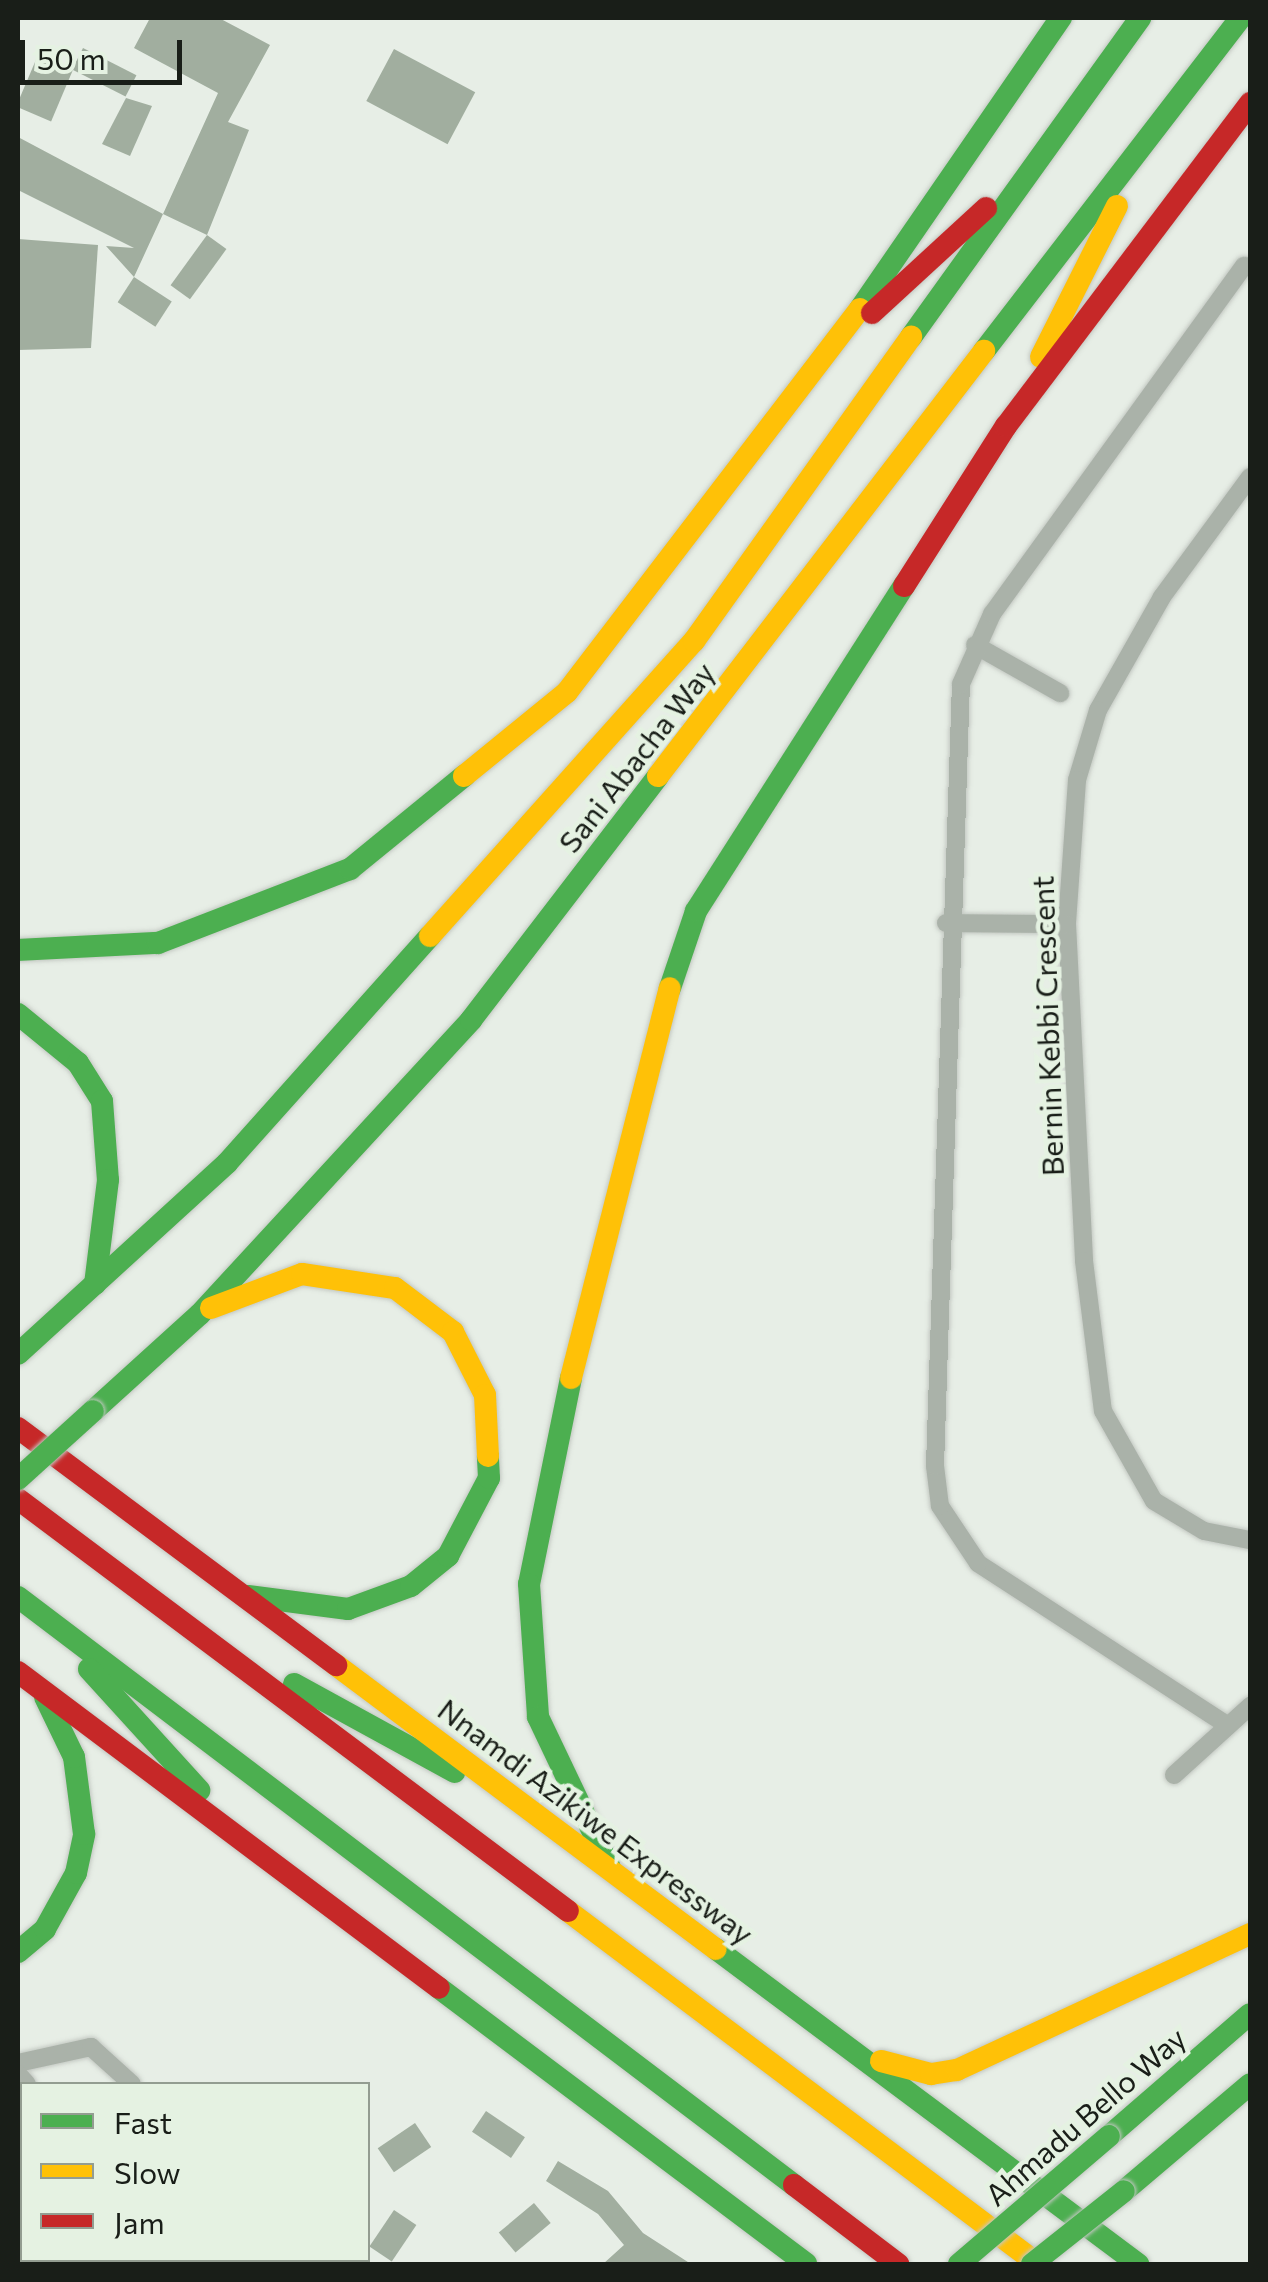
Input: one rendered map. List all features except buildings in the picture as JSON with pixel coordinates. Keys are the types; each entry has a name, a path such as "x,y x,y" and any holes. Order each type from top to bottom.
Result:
{"main road":[{"path":"18,950 158,943 350,869 567,692 830,352 1061,18"},
{"name":"Sani Abacha Way","path":"18,1354 227,1164 694,641 1140,18"},
{"name":"Sani Abacha Way","path":"18,1479 200,1314 471,1020 1149,142 1240,18"},
{"path":"610,1868 567,1794 538,1716 530,1584 598,1248 696,911 1006,426 1250,103"},
{"path":"1006,426 1149,142"},
{"path":"830,352 1030,168"},
{"path":"18,1014 58,1042 102,1101 108,1180 94,1284"},
{"path":"200,1314 287,1278 359,1276 394,1288 453,1332 485,1395 488,1478 470,1526 423,1576 348,1609 240,1594"},
{"name":"Nnamdi Azikiwe Expressway","path":"18,1428 1138,2264"},
{"path":"18,1499 200,1632 1035,2264 1250,2084"},
{"path":"27,1604 244,1839"},
{"path":"27,1604 898,2264"},
{"path":"200,1632 559,1829"},
{"path":"18,1672 806,2264"},
{"path":"18,1952 45,1929 76,1873 84,1834 74,1757 42,1690"},
{"path":"827,2032 907,2072 957,2070 1250,1934"},
{"name":"Ahmadu Bello Way","path":"959,2264 1250,2014"},
{"path":"705,2188 772,2264"}],"street":[{"path":"1226,1725 978,1563 940,1506 946,923 960,684 975,645 1244,266"},
{"name":"Bernin Kebbi Crescent","path":"1250,477 1142,630 1098,710 1077,780 1067,924 1085,1280 1102,1411 1154,1501 1204,1531 1250,1540"},
{"path":"975,645 1060,693"},
{"path":"946,923 1067,924"},
{"path":"1174,1775 1250,1706"},
{"path":"18,2062 91,2046 130,2082"}],"traffic: fast":[{"path":"860,309 1061,18"},
{"path":"911,337 1140,18"},
{"path":"984,351 1240,18"},
{"path":"670,988 696,911 904,586"},
{"path":"18,950 158,943 350,869 464,776"},
{"path":"93,1411 200,1314 471,1020 658,776"},
{"path":"18,1354 227,1163 430,936"},
{"path":"18,1014 78,1063 102,1101 108,1180 95,1284"},
{"path":"571,1378 529,1584 538,1717 610,1868"},
{"path":"18,1479 93,1411"},
{"path":"248,1596 348,1609 411,1586 448,1556 489,1478 488,1456"},
{"path":"18,1597 794,2185"},
{"path":"89,1669 199,1790"},
{"path":"294,1684 455,1772"},
{"path":"18,1952 45,1929 76,1873 84,1834 74,1757 45,1697"},
{"path":"716,1949 1138,2264"},
{"path":"439,1988 806,2264"},
{"path":"1109,2136 1250,2014"},
{"path":"1124,2191 1250,2084"},
{"path":"959,2264 1109,2136"},
{"path":"1032,2264 1124,2191"}],"traffic: slow":[{"path":"1041,357 1117,206"},
{"path":"464,776 567,692 860,309"},
{"path":"430,936 694,641 911,337"},
{"path":"658,776 984,351"},
{"path":"571,1378 670,988"},
{"path":"211,1308 302,1274 395,1288 453,1332 485,1395 488,1456"},
{"path":"336,1665 716,1949"},
{"path":"568,1911 1038,2264"},
{"path":"881,2061 931,2074 957,2070 1250,1934"}],"traffic: jam":[{"path":"904,586 1006,426 1250,103"},
{"path":"872,313 986,208"},
{"path":"18,1428 336,1665"},
{"path":"18,1499 568,1911"},
{"path":"18,1672 439,1988"},
{"path":"794,2185 898,2264"}]}
